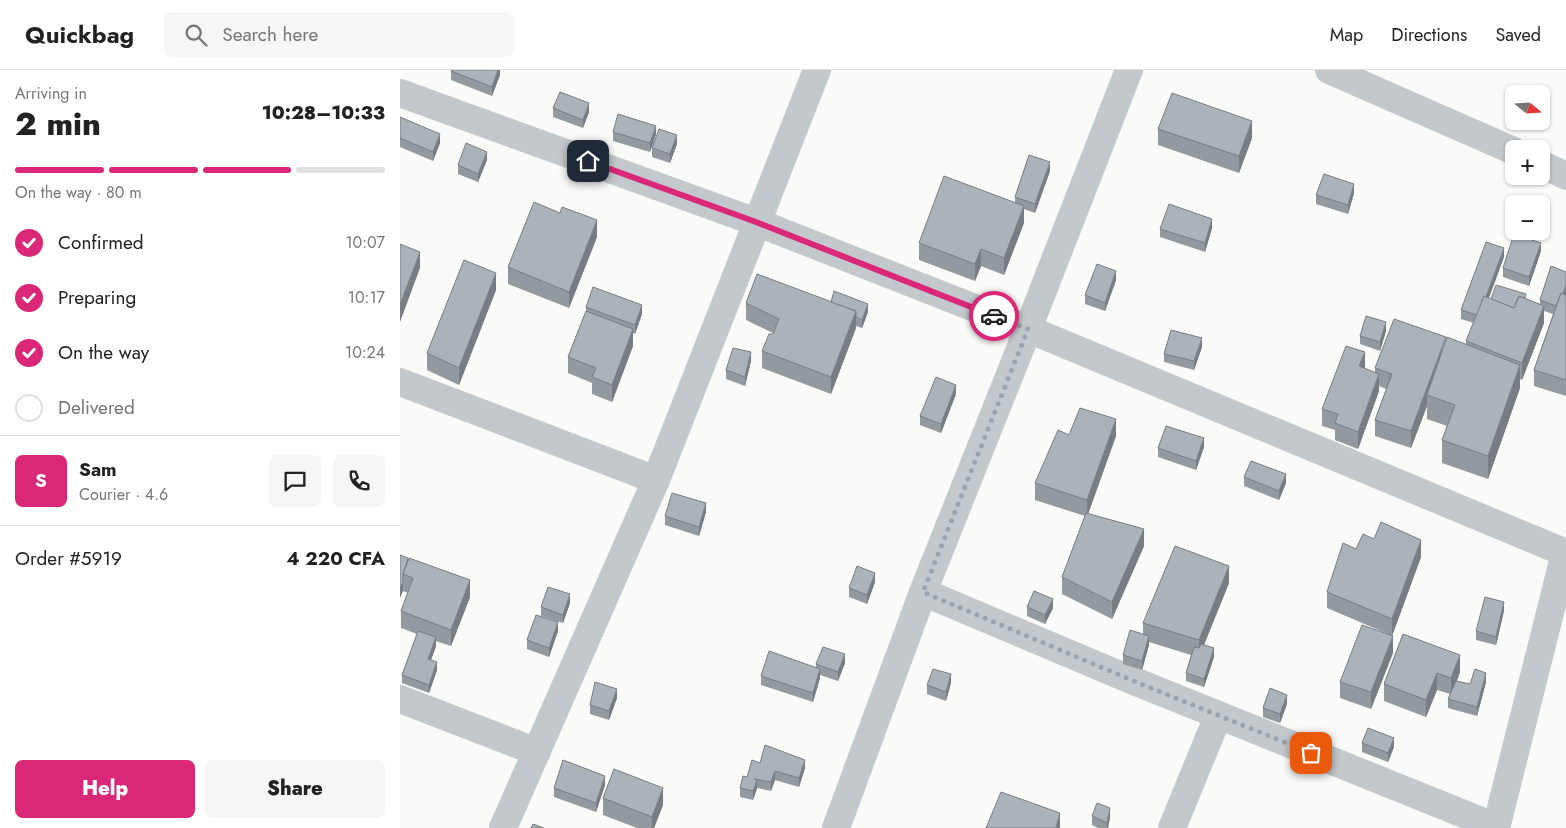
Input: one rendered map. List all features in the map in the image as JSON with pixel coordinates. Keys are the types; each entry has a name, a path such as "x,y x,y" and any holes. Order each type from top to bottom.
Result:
{"street":[{"path":"503,828 656,480 817,70"},
{"path":"836,828 923,592 1129,70"},
{"path":"1329,70 1505,147"},
{"path":"400,93 756,222 1028,329 1565,553 1496,828 1218,716 923,592"},
{"path":"1550,168 1566,176"},
{"path":"400,382 656,480"},
{"path":"400,699 537,752"},
{"path":"1172,828 1218,716"}],"building":[{"path":"452,70 498,70 492,87"},
{"path":"560,92 589,103 583,120 553,108"},
{"path":"1172,93 1252,121 1239,156 1158,129"},
{"path":"618,114 656,126 650,143 613,132"},
{"path":"400,117 440,134 433,152 400,138"},
{"path":"659,129 677,135 670,154 652,148"},
{"path":"466,143 487,152 478,174 458,165"},
{"path":"1029,155 1050,162 1035,204 1015,197"},
{"path":"1324,174 1354,184 1348,205 1316,195"},
{"path":"944,176 1024,206 1004,258 981,249 975,264 919,243"},
{"path":"534,202 560,213 562,207 597,220 569,292 508,267"},
{"path":"1169,204 1212,219 1205,243 1160,229"},
{"path":"1512,240 1532,240 1541,243 1529,277 1503,268"},
{"path":"1486,242 1504,248 1486,297 1484,296 1477,315 1461,310"},
{"path":"400,244 420,252 400,305"},
{"path":"464,260 496,273 459,368 427,353"},
{"path":"1097,264 1116,271 1105,303 1085,295"},
{"path":"1551,266 1566,272 1566,285 1556,306 1540,300"},
{"path":"757,274 856,311 831,377 762,351 769,334 773,334 779,319 746,303"},
{"path":"1496,285 1526,294 1525,298 1519,296 1514,308 1491,299"},
{"path":"593,287 642,305 635,325 586,307"},
{"path":"834,291 868,304 862,320 856,317 856,311 831,302"},
{"path":"1561,293 1566,295 1566,380 1534,370"},
{"path":"1484,296 1514,308 1519,296 1544,306 1522,363 1466,341"},
{"path":"586,311 633,329 612,385 592,377 596,368 568,357"},
{"path":"1366,316 1386,322 1380,342 1360,336"},
{"path":"1394,319 1446,337 1411,431 1375,420 1392,374 1375,368"},
{"path":"1171,330 1202,338 1194,361 1164,354"},
{"path":"1447,337 1520,365 1488,456 1442,440 1455,405 1427,395"},
{"path":"1346,346 1365,352 1359,366 1379,374 1358,432 1335,423 1338,414 1322,409"},
{"path":"733,348 751,352 745,377 726,370"},
{"path":"936,377 956,385 941,424 920,416"},
{"path":"1080,408 1116,419 1087,500 1035,483 1058,430 1069,435"},
{"path":"1166,426 1204,438 1196,461 1158,448"},
{"path":"1251,461 1286,474 1279,491 1244,477"},
{"path":"672,493 706,503 699,527 665,516"},
{"path":"1086,513 1144,529 1112,602 1062,577"},
{"path":"1381,522 1421,540 1392,619 1327,592 1343,543 1356,549 1363,534 1374,539"},
{"path":"1175,546 1229,566 1199,640 1143,623"},
{"path":"400,555 408,558 400,589"},
{"path":"409,558 470,580 451,630 401,611 413,578 403,574"},
{"path":"857,566 875,573 867,595 849,588"},
{"path":"548,587 570,594 563,615 541,607"},
{"path":"1034,591 1053,599 1045,615 1027,607"},
{"path":"1485,597 1504,602 1496,637 1476,631"},
{"path":"536,615 558,622 549,648 527,640"},
{"path":"1362,625 1393,636 1371,692 1340,682"},
{"path":"1130,630 1149,636 1142,661 1123,655"},
{"path":"418,631 436,637 428,659 437,662 429,685 402,675"},
{"path":"1403,634 1460,655 1451,678 1437,673 1426,700 1384,684"},
{"path":"1201,644 1214,648 1204,679 1186,673 1194,647 1199,648"},
{"path":"823,647 845,654 838,672 816,664"},
{"path":"769,651 820,669 813,693 761,676"},
{"path":"933,669 951,674 946,692 927,685"},
{"path":"1475,669 1486,673 1477,707 1448,699 1456,681 1470,684"},
{"path":"595,682 617,689 609,711 590,705"},
{"path":"1270,688 1287,695 1280,714 1263,708"},
{"path":"1368,728 1394,738 1388,753 1362,743"},
{"path":"765,745 805,760 799,778 775,771 771,782 754,779 757,780 753,791 740,788 743,776 747,777 752,760 760,763"},
{"path":"563,760 605,776 596,803 554,788"},
{"path":"614,769 663,788 652,817 603,798"},
{"path":"1001,792 1060,813 1056,828 986,828"},
{"path":"1097,803 1110,808 1107,823 1092,816"},
{"path":"533,824 544,828 531,828"}],"way so far":[{"path":"994,316 1028,329 923,592 1311,753"}],"route":[{"path":"588,161 756,222 994,316"}]}
